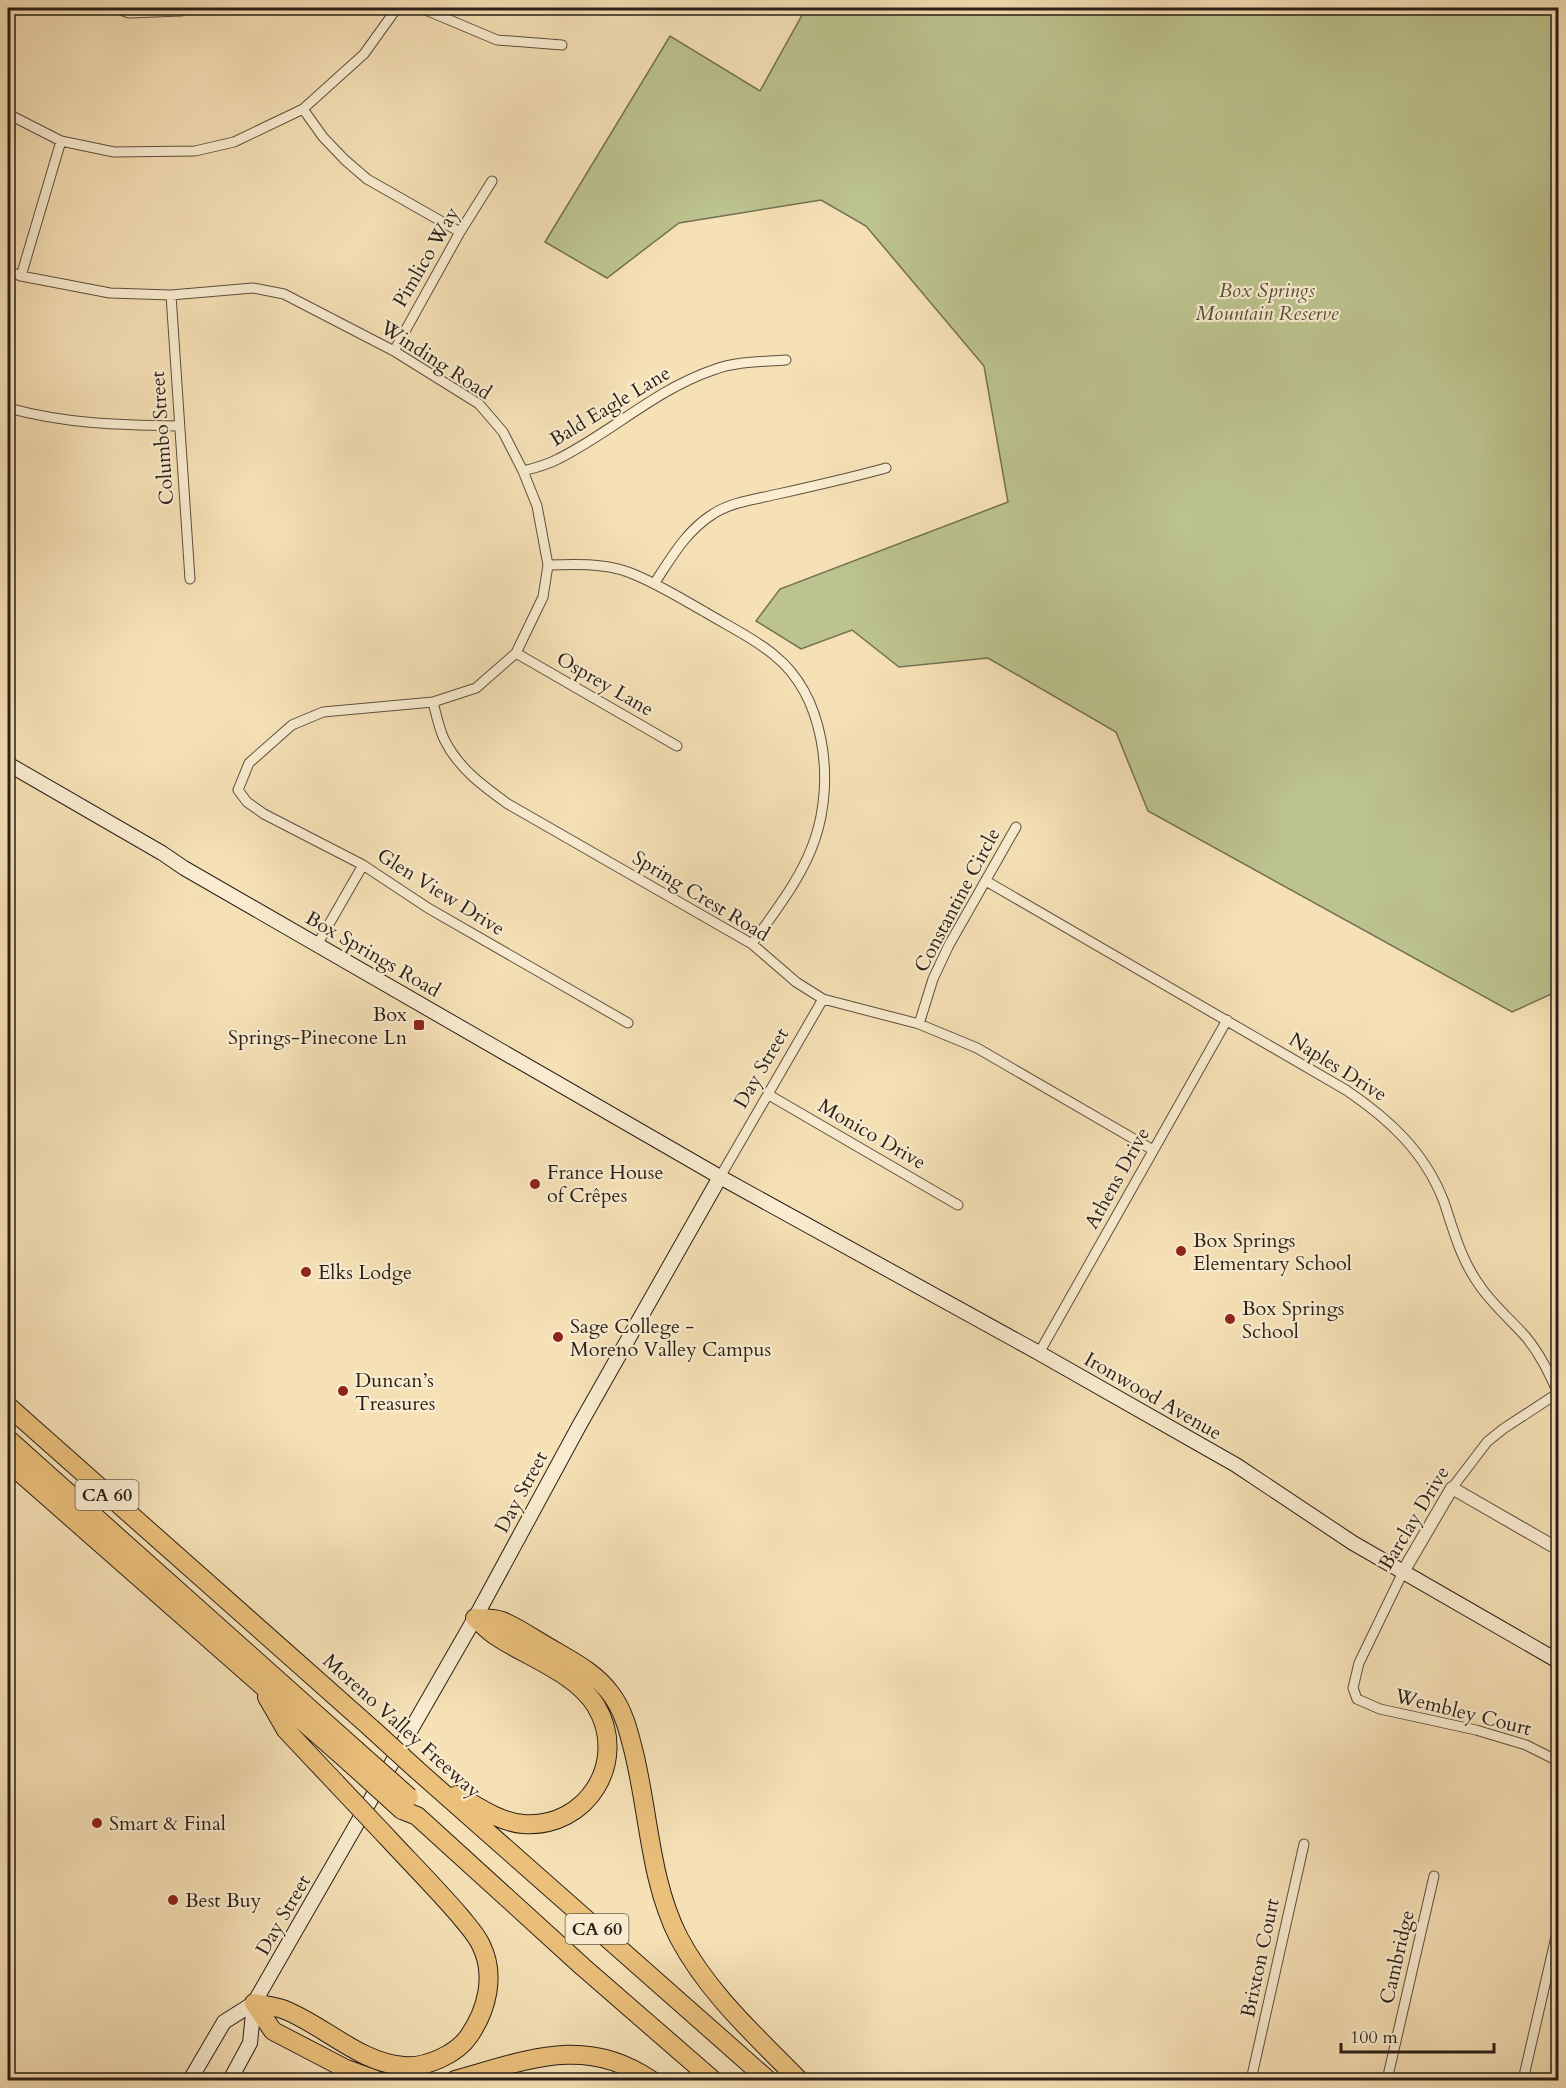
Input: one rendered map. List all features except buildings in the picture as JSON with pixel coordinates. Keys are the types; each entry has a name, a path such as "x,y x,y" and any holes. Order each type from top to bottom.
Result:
{"highway":[{"name":"Moreno Valley Freeway","path":"8,1406 768,2080"},
{"path":"8,1439 352,1756"},
{"name":"CA 60","path":"8,1462 260,1685 352,1756 583,1967 713,2080"},
{"path":"421,1773 493,1815 512,1823 531,1825 558,1821 570,1815 587,1799 603,1775 608,1753 608,1737 604,1721 585,1691 494,1635 476,1617"},
{"path":"476,1617 501,1620 579,1665 611,1694 628,1730 641,1780 662,1893 679,1938 694,1965 713,1989 799,2080"},
{"path":"254,2002 284,2009 367,2055 405,2066 417,2065 445,2056 467,2039 484,2009 488,1991 488,1969 482,1946 475,1935 447,1901 286,1730 260,1685"},
{"path":"254,2002 273,2031 346,2069 376,2080"},
{"path":"455,2080 536,2058 579,2054 619,2062 651,2080"}],"main road":[{"name":"Box Springs Road","path":"8,764 720,1177"},
{"name":"Ironwood Avenue","path":"720,1177 1236,1465 1353,1543 1558,1661"},
{"name":"Day Street","path":"230,2080 250,2043 254,2002 476,1617 579,1426 720,1177"},
{"name":"Day Street","path":"190,2080 225,2022 254,2002"}],"street":[{"path":"115,8 129,13 182,11 189,8"},
{"path":"8,114 61,141 114,152 195,151 234,142 303,109 364,54 397,8"},
{"path":"421,8 496,40 562,45"},
{"path":"303,109 323,137 367,179 460,232"},
{"path":"21,276 61,141"},
{"name":"Pimlico Way","path":"394,351 460,232 492,181"},
{"name":"Winding Road","path":"8,271 21,276 110,293 171,295 253,288 284,294 394,351 479,404 503,432 523,471 537,506 548,565 543,597 516,653 476,687 433,702 323,712 292,725 249,763 238,789"},
{"name":"Columbo Street","path":"171,295 190,579"},
{"name":"Bald Eagle Lane","path":"523,471 555,461 579,448 654,398 714,369 738,363 786,360"},
{"path":"8,408 38,417 96,425 179,426"},
{"path":"654,584 676,549 691,531 714,513 741,502 886,468"},
{"path":"548,565 600,566 627,572 654,584 775,655 798,680 812,705 821,735 823,808 815,840 804,866 752,944"},
{"name":"Osprey Lane","path":"516,653 676,746"},
{"name":"Spring Crest Road","path":"433,702 443,738 455,758 476,781 508,804 752,944 796,982 823,999 919,1024 977,1048 1153,1150"},
{"name":"Glen View Drive","path":"238,789 247,802 264,814 363,865 428,908 628,1023"},
{"name":"Constantine Circle","path":"919,1024 933,979 949,945 1016,827"},
{"path":"317,945 363,865"},
{"name":"Naples Drive","path":"986,880 1346,1090 1395,1127 1432,1174 1464,1262 1480,1288 1542,1359 1558,1393"},
{"name":"Day Street","path":"720,1177 823,999"},
{"name":"Athens Drive","path":"1039,1353 1227,1020"},
{"name":"Monico Drive","path":"768,1095 958,1205"},
{"name":"Barclay Drive","path":"1358,1699 1353,1688 1359,1663 1403,1572 1452,1488 1487,1442 1503,1428 1558,1393"},
{"path":"1452,1488 1558,1550"},
{"name":"Wembley Court","path":"1358,1699 1380,1710 1476,1730 1526,1745 1558,1761"},
{"name":"Brixton Court","path":"1254,2080 1304,1844"},
{"name":"Cambridge","path":"1387,2080 1434,1876"},
{"path":"1523,2080 1558,1928"}],"green space":[{"name":"Box Springs Mountain Reserve","path":"806,8 1558,8 1558,991 1512,1012 1148,811 1116,732 988,658 899,667 852,630 801,649 756,621 780,589 1008,502 984,366 866,226 821,200 679,223 607,278 545,242 670,36 760,91"}],"place":[{"name":"Box Springs-Pinecone Ln","path":"419,1025"},
{"name":"France House of Crêpes","path":"535,1184"},
{"name":"Box Springs Elementary School","path":"1181,1251"},
{"name":"Elks Lodge","path":"306,1272"},
{"name":"Box Springs School","path":"1230,1319"},
{"name":"Sage College - Moreno Valley Campus","path":"558,1337"},
{"name":"Duncan’s Treasures","path":"343,1391"},
{"name":"Smart & Final","path":"97,1823"},
{"name":"Best Buy","path":"173,1900"}]}
